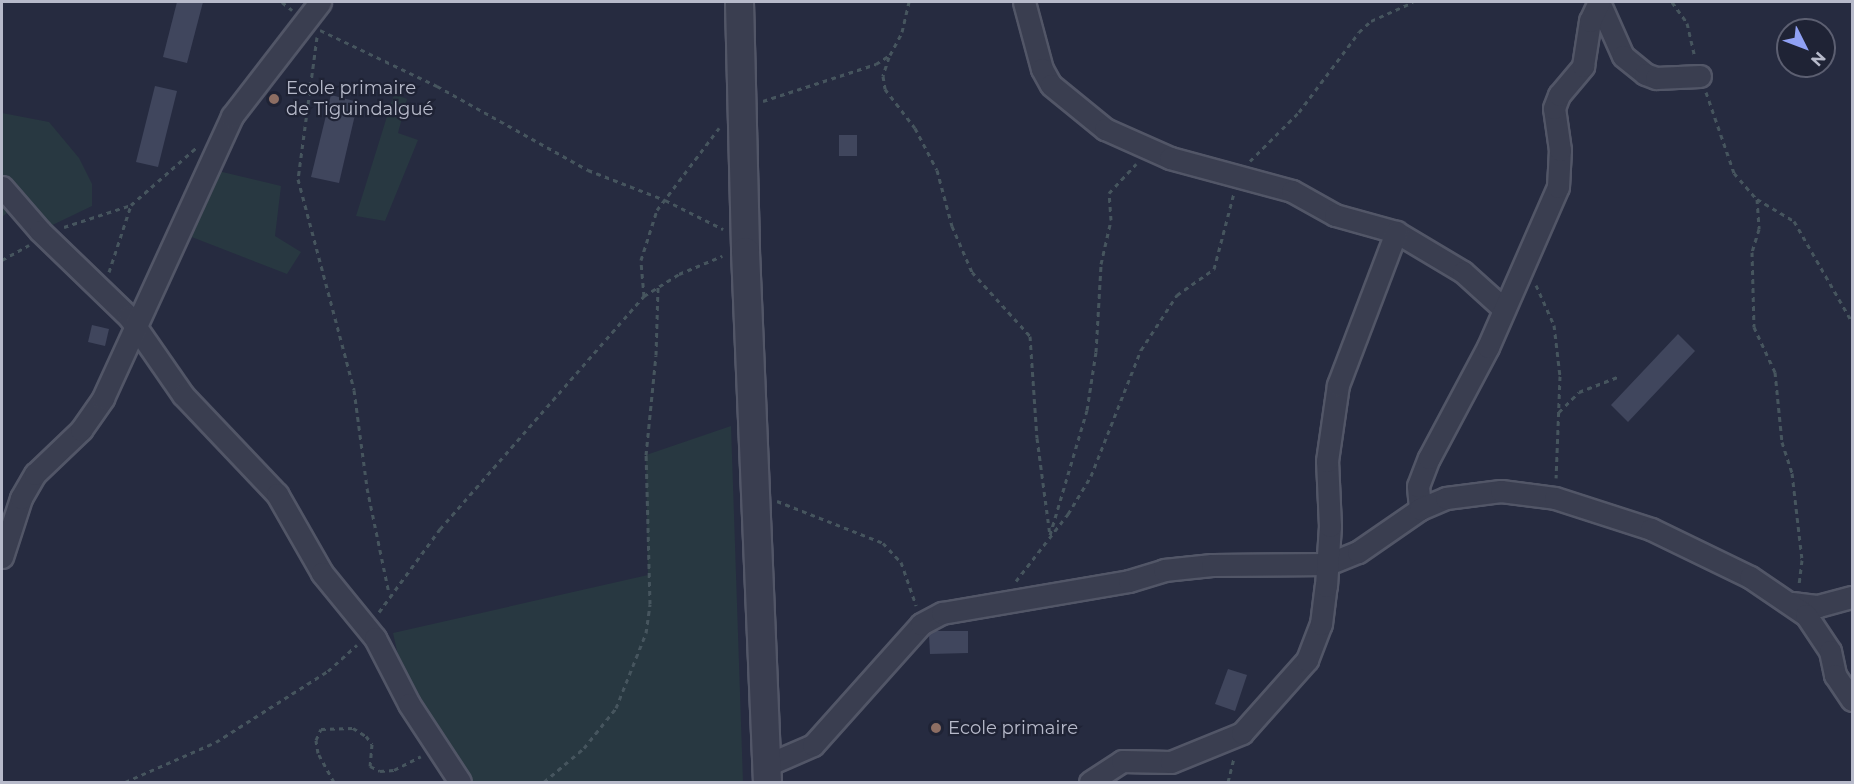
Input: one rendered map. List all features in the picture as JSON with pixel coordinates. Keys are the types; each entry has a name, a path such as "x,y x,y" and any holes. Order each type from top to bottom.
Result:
{"street":[{"path":"739,2 744,240 767,774 813,745 921,624 942,614 999,606 1130,581 1164,570 1212,565 1328,564 1358,552 1420,509 1446,498 1477,492 1501,491 1556,498 1671,536 1750,577 1788,601 1823,638 1835,675 1852,700"},
{"path":"1024,2 1042,69 1052,85 1105,129 1152,150 1292,191 1335,214 1396,232 1463,272 1504,309"},
{"path":"1599,2 1623,56 1645,74 1656,78 1700,76"},
{"path":"1420,509 1419,486 1425,466 1504,309 1524,259 1558,188 1560,164 1553,112 1556,102 1583,66 1590,21 1599,2"},
{"path":"2,557 21,498 35,474 81,430 103,398 232,116 321,11"},
{"path":"2,187 40,231 108,295 136,327 183,395 278,494 322,573 369,630 409,704 437,744 460,783"},
{"path":"1090,783 1122,761 1171,762 1242,733 1307,660 1321,624 1328,564 1327,461 1338,385 1396,232"},
{"path":"1788,601 1818,606 1852,597"}],"path":[{"path":"907,2 902,32 890,55 883,76 885,89 915,128 937,170 952,226 972,272 1030,336 1037,438 1050,535"},
{"path":"999,606 1091,476 1141,350 1177,295 1214,269 1238,177 1299,112 1359,32 1371,21 1413,2"},
{"path":"1672,2 1687,23 1700,76 1734,173 1757,199 1794,221 1852,322"},
{"path":"321,11 298,179 354,390 367,488 389,594"},
{"path":"125,783 216,742 328,671 369,630 389,594 440,529 644,296 721,256 744,240 664,200 588,170 437,86 318,30"},
{"path":"644,296 646,285 641,260 657,210 717,130 743,109 806,84 876,64 890,55"},
{"path":"108,295 109,271 131,205 206,138"},
{"path":"1050,535 1087,410 1096,352 1101,264 1112,220 1108,193 1152,150"},
{"path":"1757,199 1759,229 1752,252 1754,327 1775,372 1782,442 1792,473 1803,560 1799,586 1788,601"},
{"path":"1524,259 1554,325 1560,376 1556,498"},
{"path":"544,783 584,748 616,708 646,633 650,604 646,455 656,355 658,287"},
{"path":"1558,413 1579,392 1620,376"},
{"path":"754,491 888,548 902,562 921,624"},
{"path":"334,783 318,753 316,740 321,729 353,728 366,735 372,744 370,766 380,771 394,770 437,744"}],"shaded area":[{"path":"394,94 407,99 398,133 418,140 385,221 356,216"},
{"path":"2,113 49,122 79,158 92,184 92,206 40,231 17,205 2,217"},
{"path":"214,170 281,186 275,236 301,252 287,274 184,234"},
{"path":"731,426 743,782 460,782 409,704 393,633 648,575 646,455"}],"building":[{"path":"177,2 203,2 187,63 163,57"},
{"path":"155,86 177,91 158,167 136,162"},
{"path":"331,95 358,102 339,183 311,177"},
{"path":"839,135 857,135 857,156 839,156"},
{"path":"92,325 109,329 105,346 88,342"},
{"path":"1678,334 1695,351 1628,422 1611,405"},
{"path":"934,631 968,631 968,653 930,654 929,634"},
{"path":"1228,669 1247,675 1235,711 1215,704"}],"place":[{"name":"Ecole primaire de Tiguindalgué","path":"274,99"},
{"name":"Ecole primaire","path":"936,728"}]}
